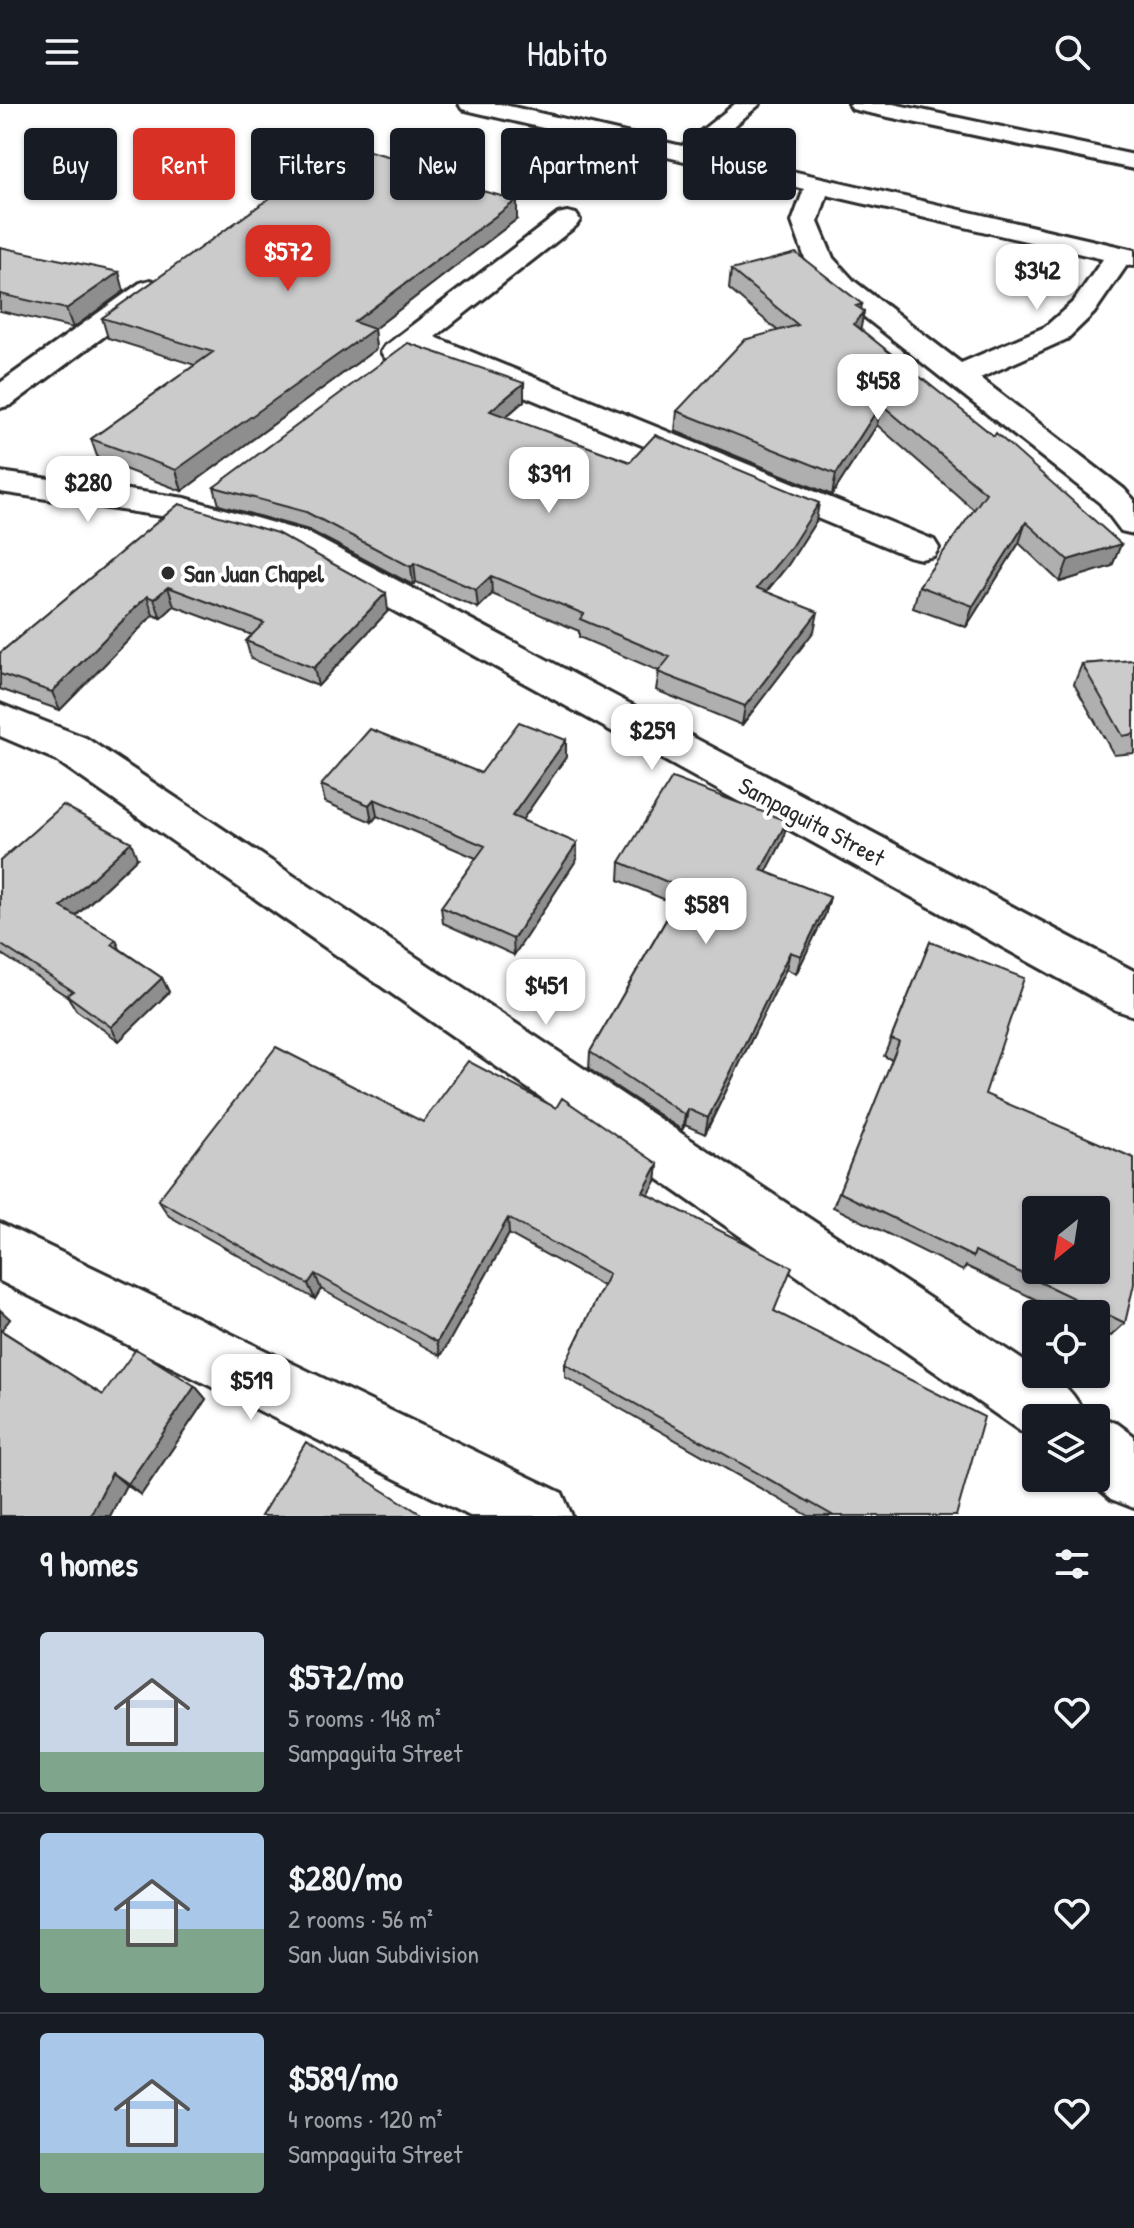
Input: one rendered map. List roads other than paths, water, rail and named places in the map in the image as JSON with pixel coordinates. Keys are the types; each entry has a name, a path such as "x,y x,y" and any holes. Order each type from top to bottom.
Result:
{"street":[{"path":"470,104 683,153"},
{"path":"719,128 749,104"},
{"path":"860,104 1134,162"},
{"path":"796,180 1127,256 1084,307 1056,333 960,375"},
{"path":"818,185 805,222 820,261 844,287 1123,495 1134,523"},
{"path":"376,367 567,220"},
{"path":"0,398 166,278"},
{"path":"414,339 921,548"},
{"name":"Sampaguita Street","path":"0,482 198,500 295,541 1134,995"},
{"path":"0,719 71,749 1034,1404"},
{"path":"0,1251 539,1516"},
{"path":"1110,1457 1134,1476"}],"place":[{"name":"San Juan Chapel","path":"168,573"}]}
